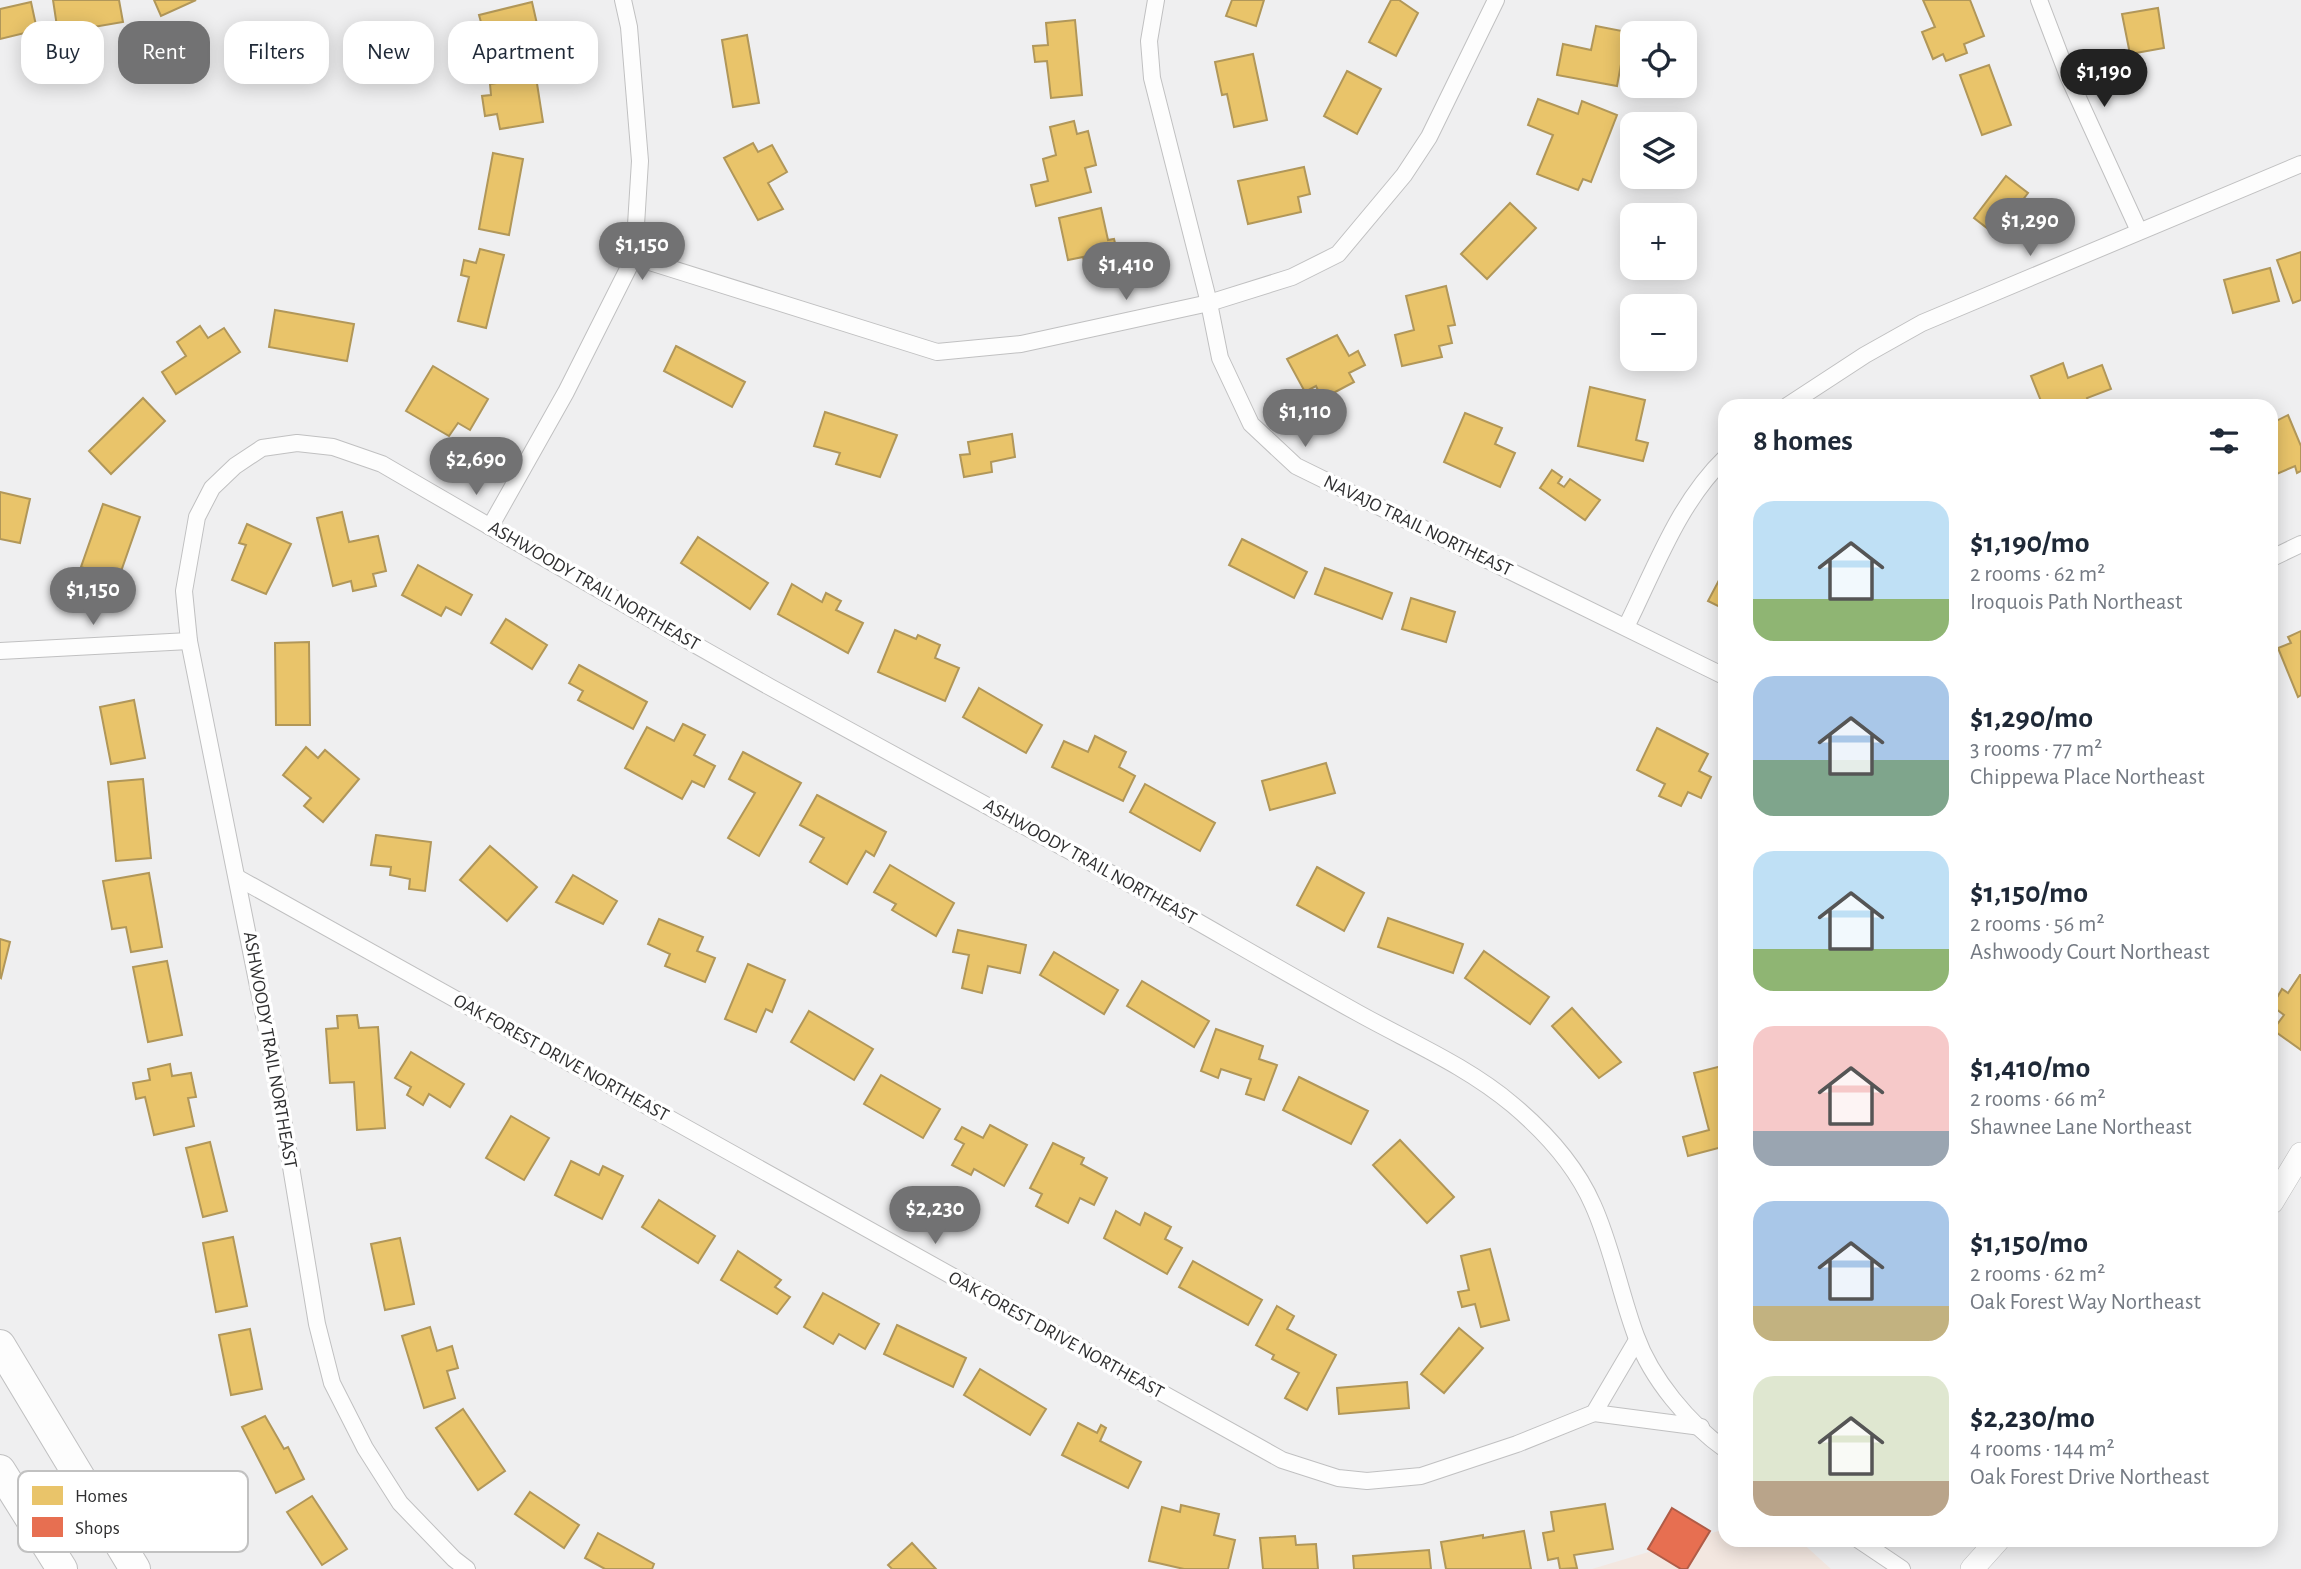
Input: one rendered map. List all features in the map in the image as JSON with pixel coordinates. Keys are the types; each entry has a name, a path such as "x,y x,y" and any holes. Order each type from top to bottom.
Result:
{"highway":[{"path":"0,1345 76,1471"},
{"path":"0,1470 18,1499"},
{"path":"51,1552 62,1569"},
{"path":"125,1552 135,1569"}],"main road":[{"path":"2278,1192 2301,1154"},
{"path":"1972,1569 1992,1547"}],"street":[{"path":"490,527 566,392 634,257 640,161 629,27 624,0"},
{"name":"NAVAJO TRAIL NORTHEAST","path":"1156,0 1149,41 1152,78 1209,303 1220,358 1251,424 1296,466 1718,673"},
{"path":"634,257 937,352 1021,344 1209,303 1292,277 1338,254 1404,175 1429,137 1496,0"},
{"path":"2039,0 2068,76 2139,231"},
{"path":"1798,399 1865,355 1922,323 2301,164"},
{"name":"ASHWOODY TRAIL NORTHEAST","path":"467,1569 400,1503 365,1448 332,1383 317,1324 276,1076 238,878 188,640 184,592 197,517 212,488 235,466 262,448 297,443 333,447 382,464 770,687 1038,832 1367,1018 1463,1069 1511,1103 1545,1135 1573,1170 1591,1200 1606,1237 1637,1340"},
{"path":"1626,628 1686,505 1718,464"},
{"path":"2278,555 2301,544"},
{"path":"0,651 188,640"},
{"name":"OAK FOREST DRIVE NORTHEAST","path":"238,878 1282,1460 1338,1478 1367,1481 1421,1476 1517,1444 1594,1413"},
{"path":"1637,1340 1594,1413 1701,1427"},
{"path":"1637,1340 1653,1371 1673,1398 1718,1443"},
{"path":"1869,1547 1902,1569"}],"shaded area":[{"path":"1718,1531 1718,1547 1807,1547 1831,1569 1592,1569"}],"building: Homes":[{"path":"53,0 119,0 123,21 104,25 104,21 56,21"},
{"path":"154,0 196,0 161,16"},
{"path":"1232,0 1264,0 1256,26 1226,16"},
{"path":"1391,0 1399,0 1418,13 1396,56 1369,42"},
{"path":"1923,0 1970,0 1984,36 1964,44 1967,53 1946,61 1943,54 1933,59 1922,32 1935,27"},
{"path":"31,2 35,21 21,21 21,34 0,39 0,9"},
{"path":"532,2 536,21 481,21 479,15"},
{"path":"2158,8 2164,48 2130,54 2122,14"},
{"path":"1075,20 1082,95 1051,98 1047,61 1035,62 1033,46 1048,45 1046,23"},
{"path":"1596,26 1620,31 1620,70 1617,86 1557,75 1563,44 1591,50"},
{"path":"747,35 759,103 733,107 722,40"},
{"path":"1253,54 1267,120 1234,127 1227,94 1222,95 1215,62"},
{"path":"1989,65 2011,125 1982,135 1960,75"},
{"path":"1347,71 1381,89 1357,134 1324,116"},
{"path":"490,84 537,84 543,122 500,129 497,114 485,116 482,96 491,95"},
{"path":"1538,99 1578,114 1582,101 1617,115 1591,182 1583,179 1578,190 1537,174 1553,135 1528,125"},
{"path":"1074,121 1077,134 1088,131 1096,165 1085,168 1091,192 1036,206 1031,185 1048,181 1043,159 1056,155 1050,127"},
{"path":"753,143 758,152 772,145 787,172 768,183 783,209 758,220 724,158"},
{"path":"493,153 523,159 509,235 479,229"},
{"path":"1304,167 1310,194 1298,197 1301,212 1248,224 1238,181"},
{"path":"2006,176 2028,193 1996,235 1974,218"},
{"path":"1510,203 1536,228 1487,279 1461,254"},
{"path":"1101,208 1108,240 1114,239 1120,263 1086,270 1083,257 1068,260 1059,218"},
{"path":"480,249 504,255 486,328 458,321 469,277 461,275 464,260 476,263"},
{"path":"2301,252 2301,300 2293,303 2277,260"},
{"path":"2270,268 2279,301 2233,313 2224,280"},
{"path":"1446,286 1455,325 1448,326 1452,343 1439,346 1442,357 1402,366 1395,335 1414,330 1406,296"},
{"path":"275,310 354,324 347,361 269,347"},
{"path":"200,326 208,338 224,328 240,352 176,394 162,372 186,356 177,342"},
{"path":"1337,335 1349,356 1358,351 1365,365 1349,373 1354,382 1322,399 1316,386 1305,392 1287,359"},
{"path":"676,346 745,382 732,407 664,371"},
{"path":"2063,363 2068,378 2102,365 2111,389 2087,399 2040,399 2031,376"},
{"path":"433,366 488,399 470,430 458,423 449,436 406,411"},
{"path":"1590,387 1645,400 1636,440 1648,443 1643,461 1578,446"},
{"path":"143,398 165,421 111,474 89,451"},
{"path":"825,412 897,435 880,477 836,464 840,453 814,446"},
{"path":"1465,413 1502,428 1495,444 1515,453 1500,487 1444,462"},
{"path":"2288,415 2301,446 2301,471 2297,473 2295,466 2278,473 2278,420"},
{"path":"1012,434 1015,457 991,462 992,472 964,477 960,455 970,454 968,442"},
{"path":"1552,470 1562,477 1558,483 1564,487 1570,479 1600,500 1585,520 1540,488"},
{"path":"0,492 30,499 20,543 0,539"},
{"path":"103,504 140,517 118,580 81,567"},
{"path":"342,512 349,542 378,536 386,571 373,574 376,586 353,591 351,581 333,586 317,518"},
{"path":"247,524 291,544 266,594 232,580 246,545 239,543"},
{"path":"698,537 768,583 750,609 681,563"},
{"path":"1242,539 1307,572 1294,598 1229,565"},
{"path":"418,565 472,595 461,615 446,607 441,616 402,595"},
{"path":"1325,568 1392,593 1382,619 1315,594"},
{"path":"1718,582 1718,606 1708,601"},
{"path":"792,584 822,602 826,593 841,601 836,610 863,623 848,653 778,614"},
{"path":"1411,598 1455,612 1446,642 1402,629"},
{"path":"506,619 547,645 532,669 491,643"},
{"path":"895,630 916,639 918,635 940,645 935,658 959,668 945,701 878,672"},
{"path":"2301,631 2301,695 2298,697 2278,648 2291,643 2288,637"},
{"path":"309,642 310,725 276,725 275,643"},
{"path":"579,665 647,702 633,729 578,700 583,691 569,683"},
{"path":"979,688 1042,725 1026,753 963,717"},
{"path":"134,700 145,758 111,764 100,707"},
{"path":"683,724 705,735 694,755 715,766 704,787 692,781 682,799 625,768 647,727 674,741"},
{"path":"1657,728 1708,754 1699,771 1711,777 1701,798 1688,792 1681,806 1659,796 1665,784 1637,770"},
{"path":"1095,736 1126,752 1119,767 1135,776 1123,801 1052,767 1064,741 1088,752"},
{"path":"306,747 318,758 325,750 359,779 323,822 304,806 311,798 283,775"},
{"path":"743,752 801,783 759,856 728,838 755,793 729,779"},
{"path":"1326,763 1335,793 1270,810 1262,781"},
{"path":"143,779 151,858 116,861 108,782"},
{"path":"1145,784 1215,823 1200,851 1130,812"},
{"path":"817,795 886,832 874,856 866,851 847,884 810,862 824,838 800,825"},
{"path":"376,835 431,842 425,891 409,889 410,879 390,875 391,867 371,865"},
{"path":"490,846 537,887 507,921 460,880"},
{"path":"890,865 954,903 936,936 892,910 896,904 874,892"},
{"path":"1317,867 1364,893 1344,931 1297,905"},
{"path":"149,873 162,947 131,952 126,927 112,929 103,881"},
{"path":"573,875 617,901 603,924 556,902"},
{"path":"1388,918 1463,944 1453,973 1378,947"},
{"path":"659,919 703,937 697,951 715,958 705,982 665,966 670,954 648,944"},
{"path":"958,930 1026,945 1020,973 988,966 982,993 962,988 969,955 953,952"},
{"path":"0,939 10,942 1,978 0,977"},
{"path":"1484,951 1549,997 1530,1024 1465,978"},
{"path":"1054,952 1118,990 1104,1014 1040,975"},
{"path":"167,961 182,1035 148,1042 133,967"},
{"path":"748,964 785,980 772,1012 766,1009 756,1032 725,1019"},
{"path":"2301,975 2301,1050 2278,1034 2278,1023 2284,1015 2278,1010 2278,996 2282,989 2288,993"},
{"path":"1142,981 1209,1021 1194,1047 1127,1006"},
{"path":"1572,1008 1621,1062 1599,1078 1552,1026"},
{"path":"809,1011 873,1049 854,1080 791,1042"},
{"path":"357,1015 359,1028 378,1027 385,1128 357,1130 354,1082 330,1083 326,1029 338,1028 337,1016"},
{"path":"1216,1029 1263,1046 1259,1059 1277,1065 1264,1100 1246,1094 1251,1079 1221,1069 1218,1078 1201,1071"},
{"path":"411,1052 464,1084 450,1107 429,1094 423,1105 407,1095 411,1087 395,1078"},
{"path":"170,1064 172,1076 191,1073 196,1097 188,1098 194,1126 154,1135 145,1097 136,1099 133,1083 150,1080 148,1069"},
{"path":"1718,1067 1718,1148 1688,1156 1683,1137 1709,1130 1694,1073"},
{"path":"881,1075 940,1109 923,1138 864,1104"},
{"path":"1299,1077 1368,1111 1351,1144 1283,1110"},
{"path":"511,1116 549,1138 524,1180 486,1158"},
{"path":"990,1125 1027,1145 1004,1186 974,1169 971,1175 952,1165 964,1144 955,1139 962,1127 983,1138"},
{"path":"1400,1140 1454,1197 1427,1223 1373,1165"},
{"path":"210,1142 227,1211 203,1217 186,1148"},
{"path":"1053,1143 1084,1158 1081,1164 1107,1178 1094,1205 1080,1198 1068,1223 1036,1206 1042,1194 1030,1188"},
{"path":"571,1161 599,1175 603,1166 623,1176 602,1219 555,1195"},
{"path":"659,1200 715,1236 698,1263 642,1227"},
{"path":"1116,1211 1140,1225 1145,1213 1171,1227 1165,1239 1182,1248 1167,1274 1104,1238"},
{"path":"233,1237 247,1306 216,1312 203,1243"},
{"path":"400,1238 414,1304 385,1310 371,1244"},
{"path":"1490,1249 1509,1320 1481,1327 1475,1304 1462,1307 1458,1292 1469,1290 1461,1256"},
{"path":"738,1251 781,1280 775,1287 790,1297 777,1314 721,1280"},
{"path":"1193,1261 1262,1300 1248,1325 1179,1287"},
{"path":"823,1293 879,1324 865,1349 839,1334 833,1344 804,1327"},
{"path":"1277,1306 1294,1316 1287,1329 1336,1355 1307,1410 1285,1398 1299,1373 1272,1359 1274,1355 1256,1345"},
{"path":"897,1325 966,1358 953,1387 884,1354"},
{"path":"430,1327 437,1351 452,1346 458,1368 447,1371 455,1398 424,1408 402,1336"},
{"path":"1459,1328 1483,1348 1444,1393 1421,1374"},
{"path":"250,1329 262,1389 231,1395 219,1335"},
{"path":"980,1369 1046,1409 1030,1435 964,1395"},
{"path":"1407,1382 1409,1408 1339,1414 1337,1388"},
{"path":"463,1409 505,1471 478,1490 436,1428"},
{"path":"265,1416 284,1449 288,1447 304,1479 276,1493 242,1427"},
{"path":"1078,1423 1097,1433 1101,1425 1106,1428 1100,1441 1141,1462 1128,1488 1062,1455"},
{"path":"530,1492 579,1525 564,1548 515,1514"},
{"path":"312,1496 347,1549 322,1565 287,1512"},
{"path":"1605,1504 1613,1549 1574,1555 1577,1568 1560,1569 1558,1558 1548,1560 1543,1533 1554,1531 1551,1512"},
{"path":"1181,1505 1219,1514 1214,1535 1235,1540 1228,1569 1184,1569 1149,1561 1162,1507 1180,1512"},
{"path":"1524,1531 1531,1569 1446,1569 1441,1542"},
{"path":"598,1533 654,1564 652,1569 605,1569 585,1558"},
{"path":"1295,1536 1296,1545 1316,1544 1318,1569 1263,1569 1260,1538"},
{"path":"912,1543 936,1569 892,1569 888,1565"},
{"path":"1429,1550 1431,1569 1354,1569 1353,1556"}],"building: Shops":[{"path":"1672,1508 1710,1531 1687,1569 1681,1569 1648,1549"}]}
